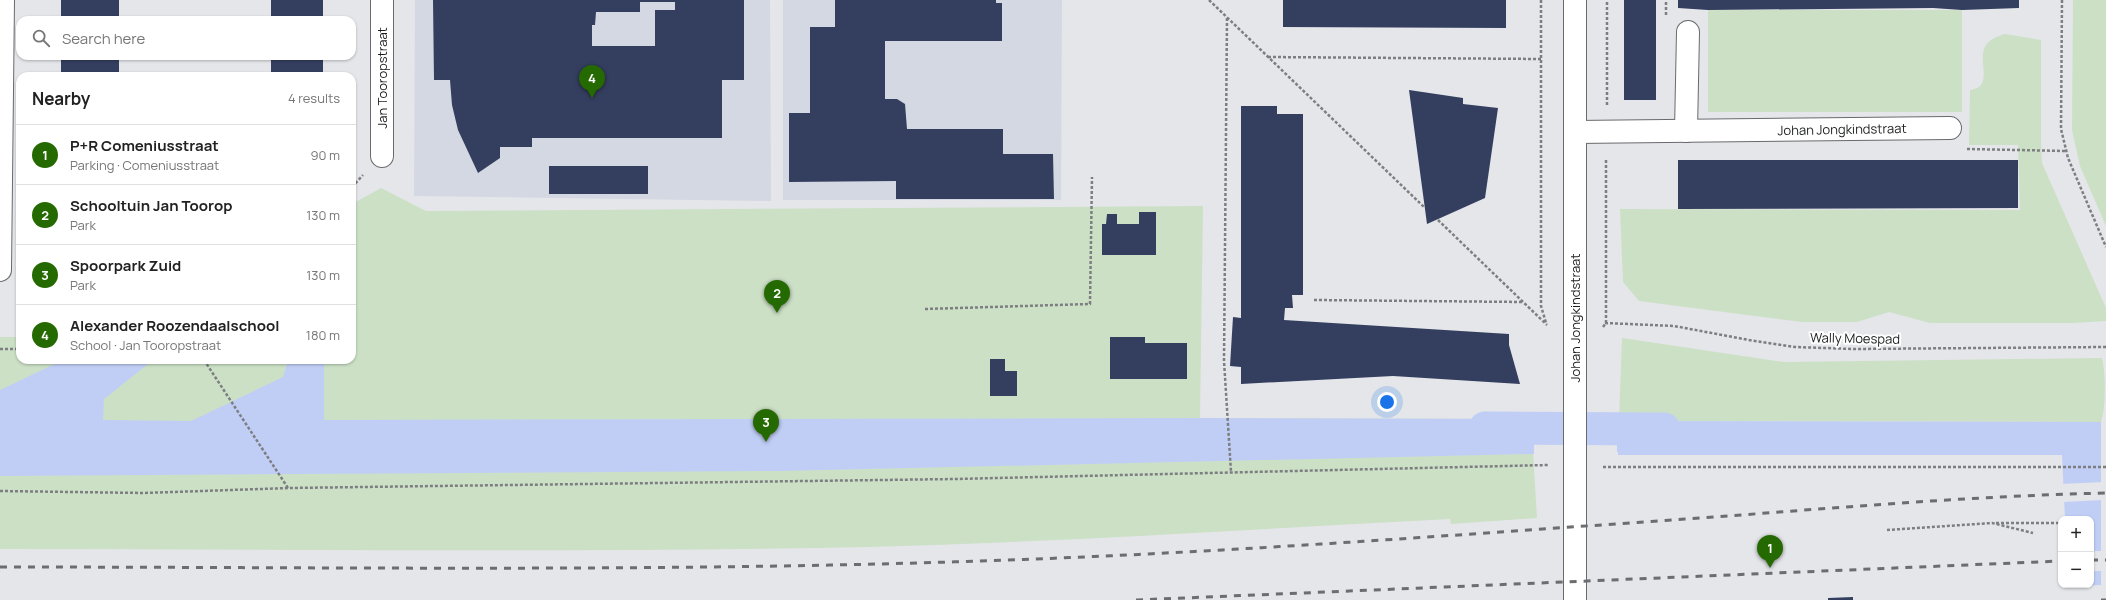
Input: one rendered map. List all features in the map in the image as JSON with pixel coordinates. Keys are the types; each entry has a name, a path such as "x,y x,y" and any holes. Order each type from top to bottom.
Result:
{"street":[{"path":"0,270 3,0"},
{"name":"Jan Tooropstraat","path":"382,0 382,156"},
{"name":"Johan Jongkindstraat","path":"1575,0 1575,600"},
{"path":"1686,131 1688,32"},
{"name":"Johan Jongkindstraat","path":"1575,132 1950,128"}],"path":[{"path":"1208,0 1424,207"},
{"path":"1438,220 1546,324 1541,306 1541,0"},
{"path":"2062,0 2061,129 2066,151 2106,247"},
{"path":"1227,18 1224,360 1231,472"},
{"path":"1267,57 1541,59"},
{"path":"1950,128 1968,150 2066,151"},
{"path":"925,309 1090,304 1092,177"},
{"path":"1314,300 1523,302"},
{"name":"Wally Moespad","path":"1606,323 1674,326 1795,347 1854,349 2106,347"},
{"path":"0,349 16,349"},
{"path":"207,364 289,488"},
{"path":"0,491 144,493 289,488 955,479 1533,465 1574,462 2106,467"},
{"path":"1992,523 2033,533"},
{"path":"1887,530 1992,523 2058,523"}],"shaded area":[{"path":"415,0 770,0 771,201 414,196"},
{"path":"783,0 1062,0 1061,200 783,200"}],"green space":[{"path":"2073,0 2106,0 2106,226 2080,166 2072,130"},
{"path":"1708,10 1962,10 1962,112 1708,112"},
{"path":"2005,34 2041,40 2042,163 2106,308 2106,321 2073,323 1930,323 1889,312 1857,322 1802,322 1639,301 1623,282 1620,209 2020,210 2018,145 1969,145 1970,90 1977,88 1982,84 1984,72 1983,51 1986,45 1992,39"},
{"path":"381,188 426,211 1203,206 1200,418 1531,419 1537,518 1451,524 1450,519 1086,539 868,547 651,550 0,549 0,337 16,337 16,364 356,364 356,202"},
{"path":"1622,338 1784,362 2102,358 2105,382 2103,416 2101,422 1619,421"}],"water":[{"path":"55,364 148,364 104,399 103,420 191,421 283,377 287,364 324,364 324,420 1199,418 1531,419 1531,439 1618,438 1619,421 2101,422 2101,597 2065,597 2065,588 2094,588 2094,516 2065,516 2062,455 1618,455 1618,452 780,471 0,476 0,390"}],"pier":[{"path":"1617,421 1617,457 1616,454 1534,455 1534,437 1616,436"},
{"path":"2103,482 2103,500 2063,502 2063,487 2061,484"},
{"path":"2094,551 2103,551 2103,571 2094,571"},
{"path":"2094,585 2103,585 2104,600 2063,600 2063,588 2094,588"}],"building":[{"path":"61,0 119,0 119,16 61,16"},
{"path":"271,0 323,0 323,16 271,16"},
{"path":"433,0 744,0 744,80 722,80 722,138 532,138 532,147 500,147 500,158 478,173 458,130 452,105 450,80 434,80","holes":["640,2 675,2 675,10 655,10 655,46 592,46 592,25 595,25 596,12 640,12"]},
{"path":"835,0 996,0 996,3 1002,3 1002,41 885,41 885,99 897,99 905,104 907,129 1003,129 1003,154 1053,154 1054,199 896,199 896,181 789,182 789,113 810,113 810,27 835,27"},
{"path":"1283,0 1506,0 1506,28 1283,27"},
{"path":"1624,0 1656,0 1656,100 1624,100"},
{"path":"1678,0 2019,0 2019,8 1962,10 1933,8 1708,10 1678,8"},
{"path":"61,60 119,60 119,72 61,72"},
{"path":"271,60 323,60 323,72 271,72"},
{"path":"1409,90 1463,98 1463,104 1498,108 1485,198 1427,224"},
{"path":"1241,106 1277,106 1277,114 1303,114 1303,295 1292,295 1293,308 1285,308 1284,320 1509,334 1509,345 1520,384 1393,376 1241,384 1241,367 1230,366 1233,317 1241,318"},
{"path":"1678,160 2018,160 2018,208 1678,209"},
{"path":"549,166 648,166 648,194 549,194"},
{"path":"1139,212 1156,212 1156,255 1102,255 1102,224 1106,224 1107,214 1117,214 1117,224 1139,224"},
{"path":"1110,337 1145,337 1145,343 1187,343 1187,379 1110,379"},
{"path":"990,359 1005,359 1005,371 1017,371 1017,396 990,396"},
{"path":"1853,597 1853,600 1828,600 1828,598"}],"waterway":[{"path":"1485,428 1664,429"}],"railway":[{"path":"0,567 530,568 795,566 927,563 1223,550 1715,517 1910,502 2057,494 2106,493"},
{"path":"2094,560 2106,560"},
{"path":"1136,600 2058,561"},
{"path":"2101,600 2106,600"}],"place":[{"name":"Alexander Roozendaalschool","path":"592,98"},
{"name":"Schooltuin Jan Toorop","path":"777,313"},
{"name":"Spoorpark Zuid","path":"766,442"},
{"name":"P+R Comeniusstraat","path":"1770,568"}]}
